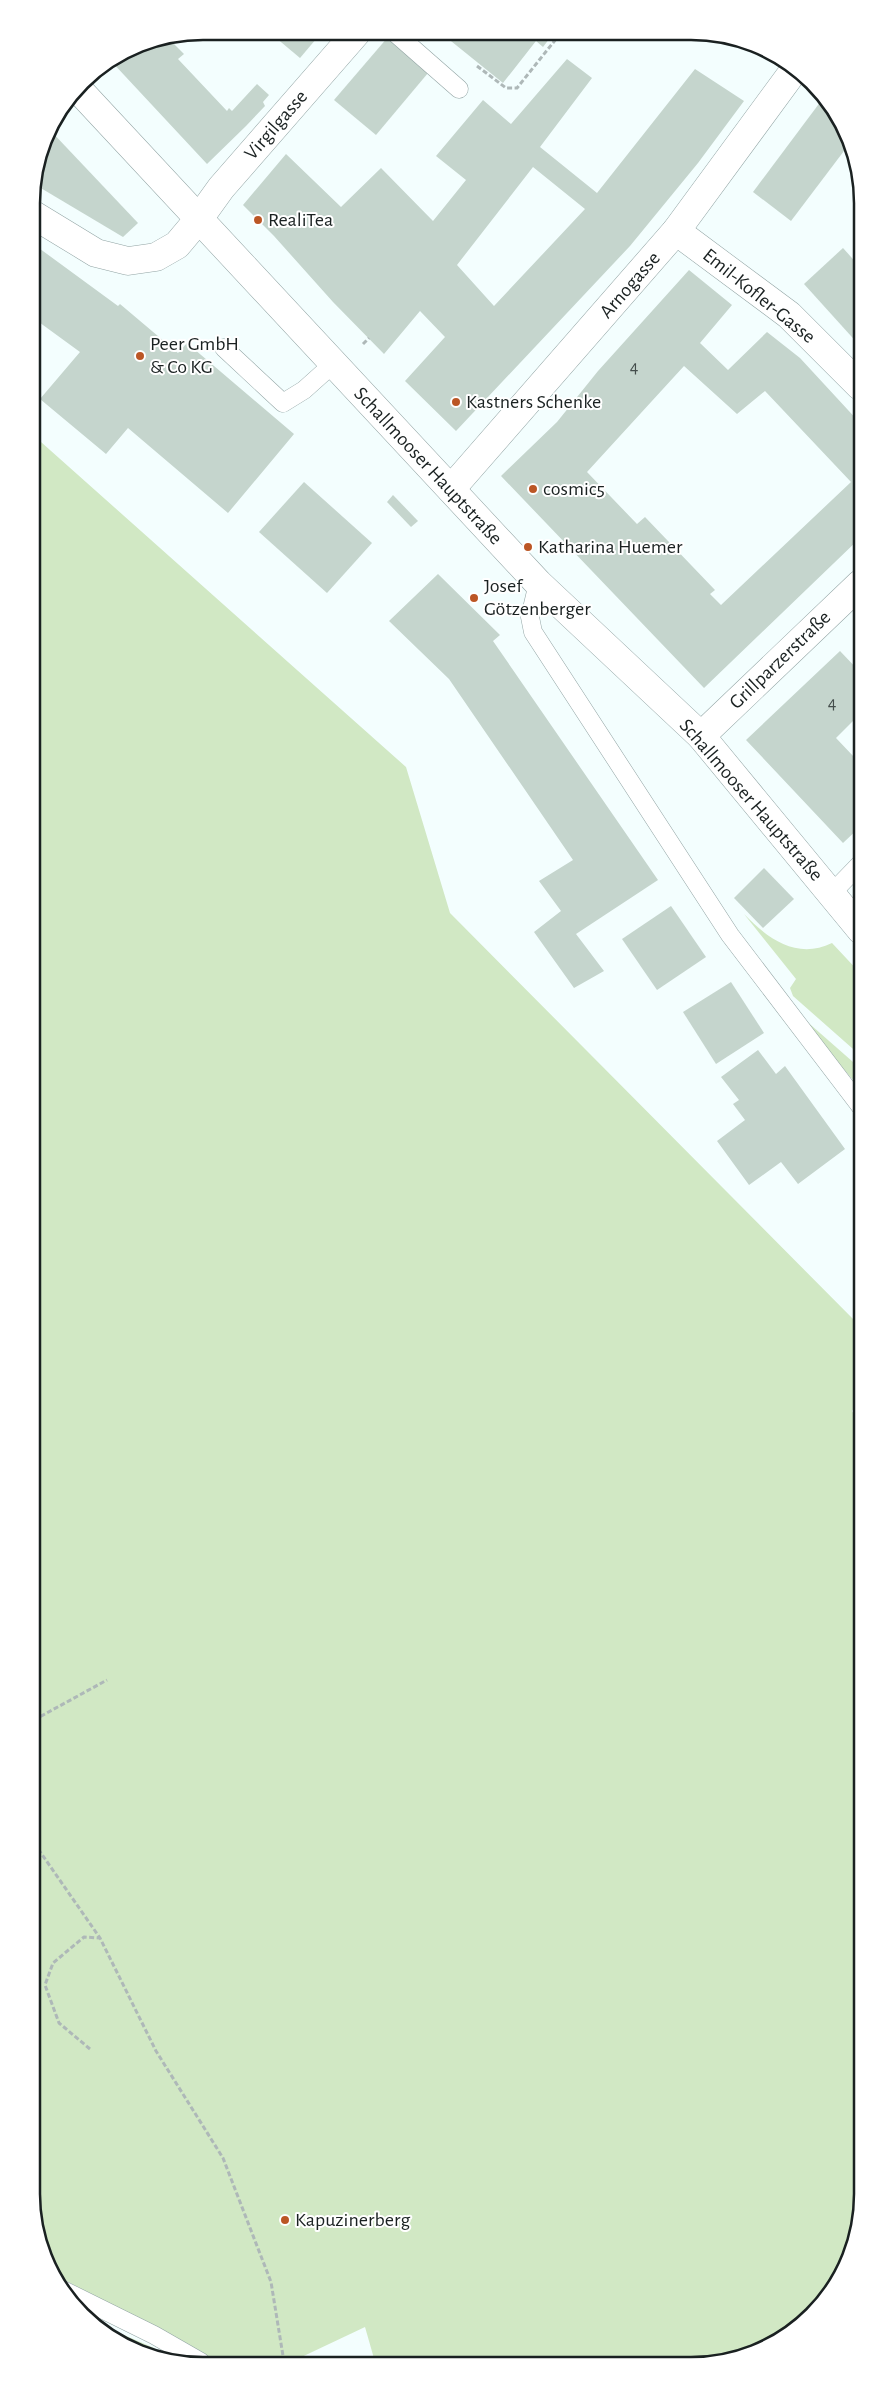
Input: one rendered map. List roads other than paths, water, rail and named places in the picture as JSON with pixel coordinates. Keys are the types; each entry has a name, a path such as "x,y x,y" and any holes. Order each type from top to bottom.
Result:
{"street":[{"name":"Virgilgasse","path":"40,219 96,253 128,260 156,257 177,245 221,188 350,40"},
{"name":"Arnogasse","path":"450,489 676,231 791,75"},
{"name":"Schallmooser Hauptstraße","path":"83,94 538,583 701,736 854,923"},
{"name":"Emil-Kofler-Gasse","path":"676,231 789,315 854,380"},
{"name":"Grillparzerstraße","path":"701,736 854,590"}],"lane":[{"path":"403,40 459,89"},
{"path":"224,348 283,403 304,390 333,364"},
{"path":"538,583 530,617 533,632 730,935 854,1099"},
{"path":"831,894 854,870"},
{"path":"78,2297 154,2335 191,2356"}],"place":[{"name":"RealiTea","path":"258,220"},
{"name":"Peer GmbH & Co KG","path":"140,356"},
{"name":"Kastners Schenke","path":"456,402"},
{"name":"cosmic5","path":"533,489"},
{"name":"Katharina Huemer","path":"528,547"},
{"name":"Josef Götzenberger","path":"474,598"},
{"name":"Kapuzinerberg","path":"285,2220"}]}
